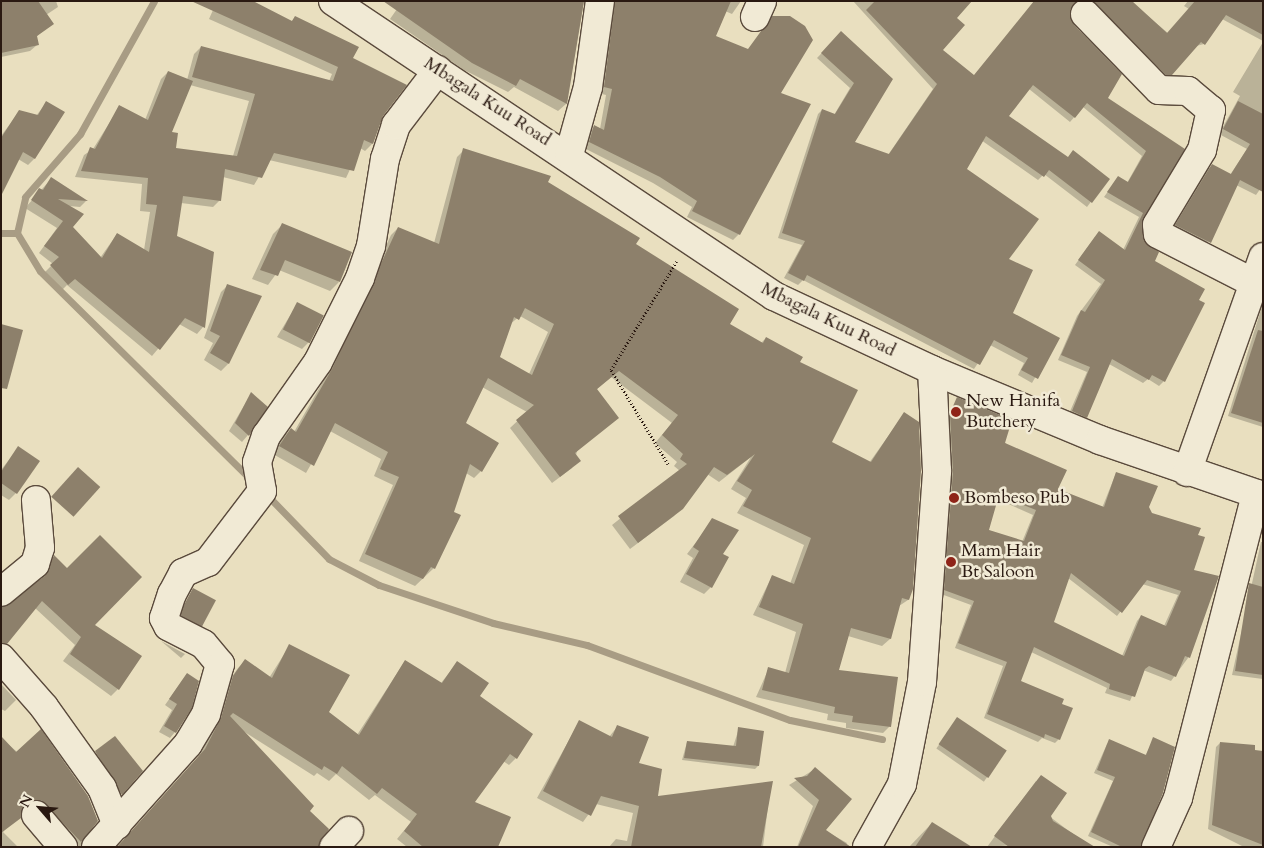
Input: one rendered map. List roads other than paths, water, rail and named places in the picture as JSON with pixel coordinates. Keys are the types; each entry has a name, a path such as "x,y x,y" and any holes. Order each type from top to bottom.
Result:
{"street":[{"name":"Mbagala Kuu Road","path":"333,1 569,155 774,296 932,370 1187,472 1260,495"},
{"path":"569,155 588,87 600,1"},
{"path":"1085,14 1159,90 1188,91 1211,110 1202,150 1157,225 1158,234 1252,282"},
{"path":"96,847 188,744 206,714 218,671 212,651 168,626 164,618 172,594 183,574 208,562 262,491 257,462 266,436 318,362 360,278 373,237 391,139 413,98 438,70"},
{"path":"1187,472 1252,282 1263,256"},
{"path":"866,847 902,784 922,682 937,471 932,370"},
{"path":"1156,847 1178,798 1260,495"},
{"path":"1,592 35,564 40,548 36,500"},
{"path":"1,658 44,707 102,788 117,825"},
{"path":"36,815 63,847"}],"waterway":[{"path":"17,233 25,197 80,134 154,1"},
{"path":"1,233 17,233 40,271 252,481"},
{"path":"267,495 329,559 379,585 493,623 587,645 790,720 882,739"}],"place":[{"name":"New Hanifa Butchery","path":"956,412"},
{"name":"Bombeso Pub","path":"954,498"},
{"name":"Mam Hair Bt Saloon","path":"951,562"}]}
